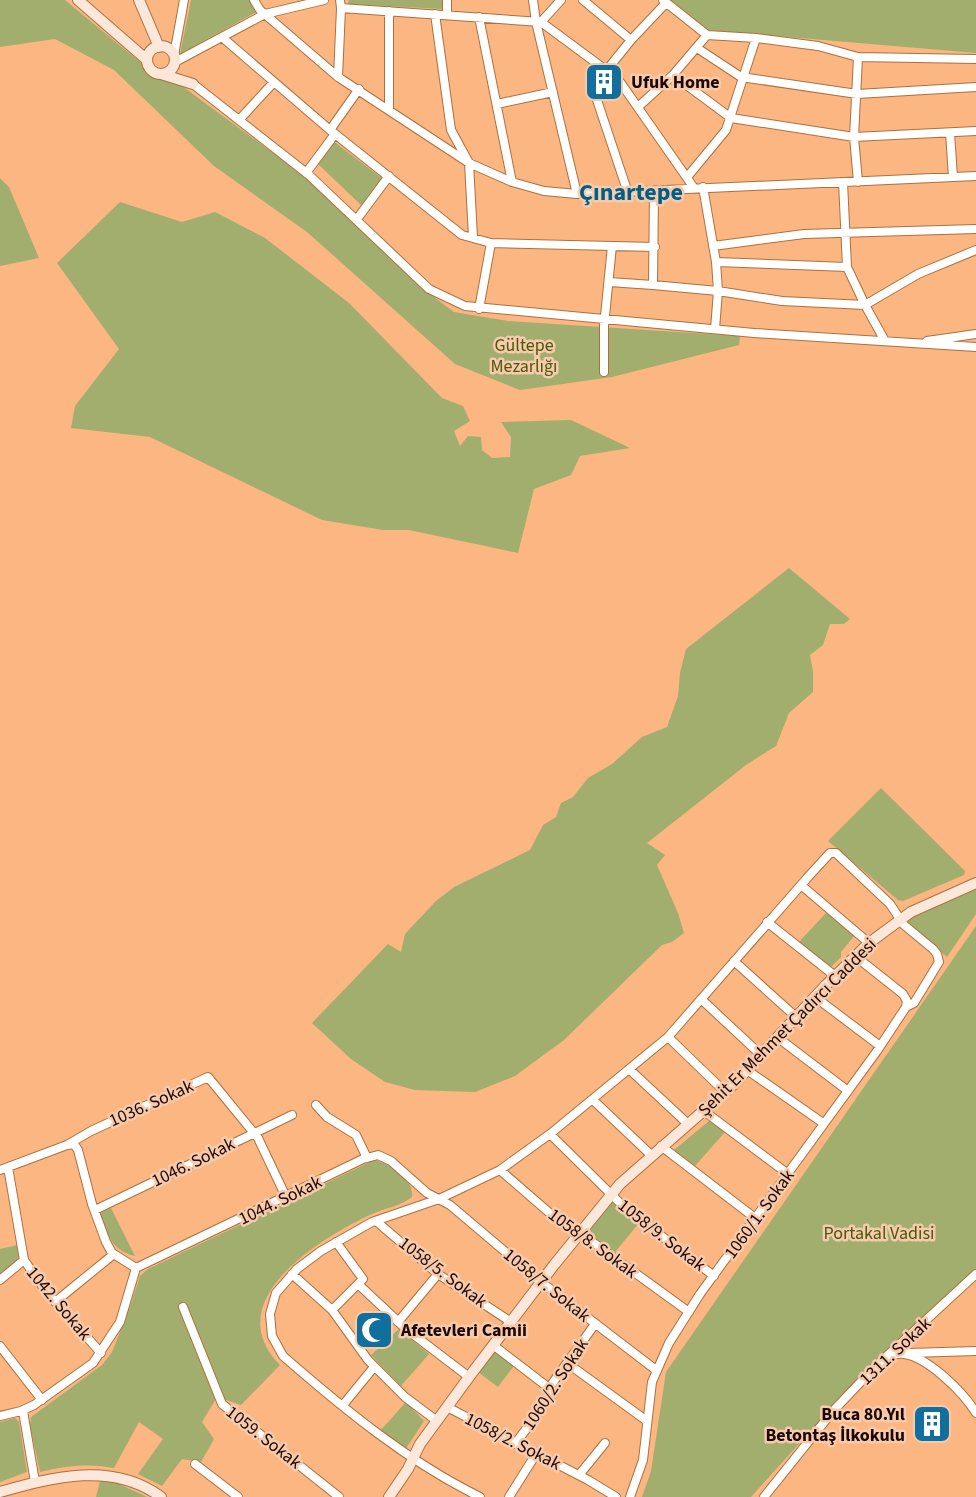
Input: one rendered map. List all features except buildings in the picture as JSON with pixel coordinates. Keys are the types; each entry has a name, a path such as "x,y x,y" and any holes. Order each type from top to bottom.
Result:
{"main road":[{"path":"78,0 147,60 152,71 193,84"},
{"path":"139,0 159,47"},
{"path":"147,60 149,51 159,47 169,48 174,61 193,84"},
{"path":"161,74 168,72 174,61"},
{"name":"Şehit Er Mehmet Çadırcı Caddesi","path":"389,1497 420,1444 447,1407 610,1195 651,1155 725,1092 869,943 901,919 976,883"},
{"path":"0,1492 35,1482 89,1474 129,1479 161,1497"}],"street":[{"path":"174,61 184,0"},
{"path":"254,0 260,10 338,77 469,163 512,182 544,191 577,194 976,176"},
{"path":"174,61 265,14 296,3 324,0"},
{"path":"447,0 447,15"},
{"path":"533,0 577,194"},
{"path":"538,22 561,0"},
{"path":"583,0 631,40"},
{"path":"627,190 591,82 606,71 664,1 707,35 818,46 859,57 976,60"},
{"path":"338,77 340,4 389,11 538,22 618,79 694,188"},
{"path":"389,11 389,110"},
{"path":"435,14 451,130 469,163 472,237"},
{"path":"479,18 512,182"},
{"path":"638,107 673,75 707,35"},
{"path":"223,38 332,132 462,235 491,243 655,247"},
{"path":"688,176 726,130 741,77 756,38"},
{"path":"697,48 741,77 857,94 976,87"},
{"path":"858,182 854,137 859,57"},
{"path":"673,75 731,118 854,137 976,131"},
{"path":"239,120 274,82"},
{"path":"193,84 306,173 429,289 453,302 479,309 906,344 976,347"},
{"path":"306,173 359,89"},
{"path":"497,104 553,92"},
{"path":"950,133 953,177"},
{"path":"357,219 389,176"},
{"path":"843,182 847,267 885,341"},
{"path":"703,187 716,262 718,291 715,329"},
{"path":"653,285 654,191"},
{"path":"713,246 804,234 976,229"},
{"path":"479,309 491,243"},
{"path":"604,372 612,246"},
{"path":"609,282 718,291 782,301 866,305 918,274 976,250"},
{"path":"716,262 847,267"},
{"path":"906,344 976,334"},
{"path":"480,1497 443,1479 413,1459 283,1356 274,1342 269,1319 272,1302 279,1288 310,1259 336,1242 376,1221 439,1199 500,1170 551,1134 668,1037 767,922 833,852 839,854 890,904 901,919"},
{"path":"801,885 869,943"},
{"name":"1060/1. Sokak","path":"630,1497 641,1467 649,1395 664,1351 714,1276 906,1007 914,1003 939,962 937,954 904,925 901,919"},
{"path":"767,922 835,976"},
{"path":"855,956 903,994 906,1007"},
{"path":"734,961 796,1017"},
{"path":"815,997 880,1046"},
{"path":"701,999 761,1055"},
{"path":"668,1037 725,1092"},
{"path":"777,1037 848,1091"},
{"path":"629,1069 688,1124"},
{"path":"747,1070 823,1123"},
{"name":"1036. Sokak","path":"4,1169 67,1144 208,1077 254,1133 286,1198"},
{"path":"593,1100 651,1155"},
{"path":"316,1105 327,1117 356,1135 367,1158 378,1156 390,1161 427,1193 439,1199"},
{"path":"704,1111 788,1174"},
{"name":"1046. Sokak","path":"94,1210 292,1115"},
{"name":"1058/9. Sokak","path":"551,1134 626,1209 714,1276"},
{"path":"0,1416 23,1411 93,1363 120,1322 136,1268 114,1254 106,1242 94,1210 78,1150 74,1144 67,1144"},
{"path":"662,1146 755,1218"},
{"name":"1044. Sokak","path":"136,1268 367,1158"},
{"name":"1042. Sokak","path":"4,1169 24,1260 55,1302 101,1353"},
{"name":"1058/8. Sokak","path":"500,1170 560,1222 580,1233 689,1312"},
{"name":"1058/7. Sokak","path":"439,1199 656,1370"},
{"name":"1058/5. Sokak","path":"376,1221 439,1274 511,1322"},
{"path":"332,1310 363,1279 336,1242"},
{"path":"55,1302 114,1254"},
{"path":"0,1280 24,1260"},
{"path":"292,1274 332,1310 374,1367 405,1397 437,1421"},
{"path":"398,1322 439,1274"},
{"name":"1311. Sokak","path":"764,1497 833,1411 887,1356 976,1274"},
{"path":"358,1284 398,1322 469,1377"},
{"name":"1059. Sokak","path":"183,1307 222,1404 339,1497"},
{"name":"1060/2. Sokak","path":"515,1444 554,1392 549,1388 595,1324"},
{"path":"493,1345 549,1388"},
{"path":"0,1346 42,1399"},
{"path":"887,1356 902,1353 976,1351"},
{"path":"902,1353 934,1368 975,1409"},
{"path":"567,1363 647,1421"},
{"path":"343,1405 374,1367"},
{"name":"1058/2. Sokak","path":"447,1407 616,1497"},
{"path":"23,1411 35,1482"},
{"name":"1058/2. Sokak","path":"579,1475 605,1443"},
{"name":"1060/2. Sokak","path":"509,1497 536,1454"},
{"path":"195,1464 238,1497"}],"green space":[{"name":"Gültepe Mezarlığı","path":"0,0 65,0 158,77 182,86 315,184 423,289 454,312 508,321 740,336 739,345 612,377 520,390 455,364 307,232 214,166 114,70 55,39 0,47"},
{"path":"191,0 250,0 260,10 180,54"},
{"path":"349,0 442,0 442,9 348,4"},
{"path":"671,0 976,0 976,53 708,30"},
{"path":"333,141 383,179 362,206 317,163"},
{"path":"0,178 9,187 39,258 0,266"},
{"path":"120,202 182,222 215,212 265,238 349,303 442,398 463,406 470,421 454,431 460,446 468,436 481,437 482,450 492,458 510,457 511,437 501,422 571,420 630,448 580,456 571,475 534,489 518,553 409,530 383,530 322,520 150,437 71,428 75,406 119,349 57,263"},
{"path":"789,568 850,619 844,624 830,624 823,645 810,655 813,692 789,713 776,746 746,765 647,843 665,855 657,865 684,933 672,942 662,945 564,1040 515,1076 475,1092 415,1090 385,1082 351,1059 312,1023 388,944 401,952 405,934 436,901 454,887 530,850 543,825 556,817 561,803 573,797 588,778 612,764 642,737 667,727 678,696 686,649"},
{"path":"881,788 965,871 964,875 903,901 898,900 828,841"},
{"path":"976,889 976,914 947,957 907,921 911,918"},
{"path":"826,913 854,936 841,952 841,957 830,968 798,943"},
{"name":"Portakal Vadisi","path":"976,926 976,1275 824,1416 751,1497 642,1497 651,1471 666,1372"},
{"path":"709,1121 725,1132 695,1166 674,1150"},
{"path":"374,1160 400,1173 409,1184 412,1197 372,1214 327,1239 303,1255 283,1274 268,1295 260,1318 264,1341 280,1365 241,1405 217,1397 202,1422 214,1439 201,1462 182,1459 162,1486 138,1474 163,1439 139,1422 114,1468 77,1466 40,1472 30,1426 31,1417 102,1365 112,1352 140,1276 148,1269"},
{"path":"611,1202 639,1223 615,1252 587,1232"},
{"path":"111,1208 135,1256 121,1250 108,1235 100,1213"},
{"path":"17,1245 19,1259 0,1275 0,1249"},
{"path":"399,1329 429,1354 401,1386 371,1355"},
{"path":"495,1347 516,1363 498,1387 478,1372"},
{"path":"406,1402 424,1421 405,1450 380,1431"},
{"path":"15,1418 19,1422 27,1472 0,1482 0,1422"},
{"path":"100,1481 119,1484 147,1497 96,1497"}],"place":[{"name":"Ufuk Home","path":"604,82"},
{"name":"Afetevleri Camii","path":"374,1330"},
{"name":"Buca 80.Yıl Betontaş İlkokulu","path":"932,1424"}],"district":[{"name":"Çınartepe","path":"631,192"}]}
